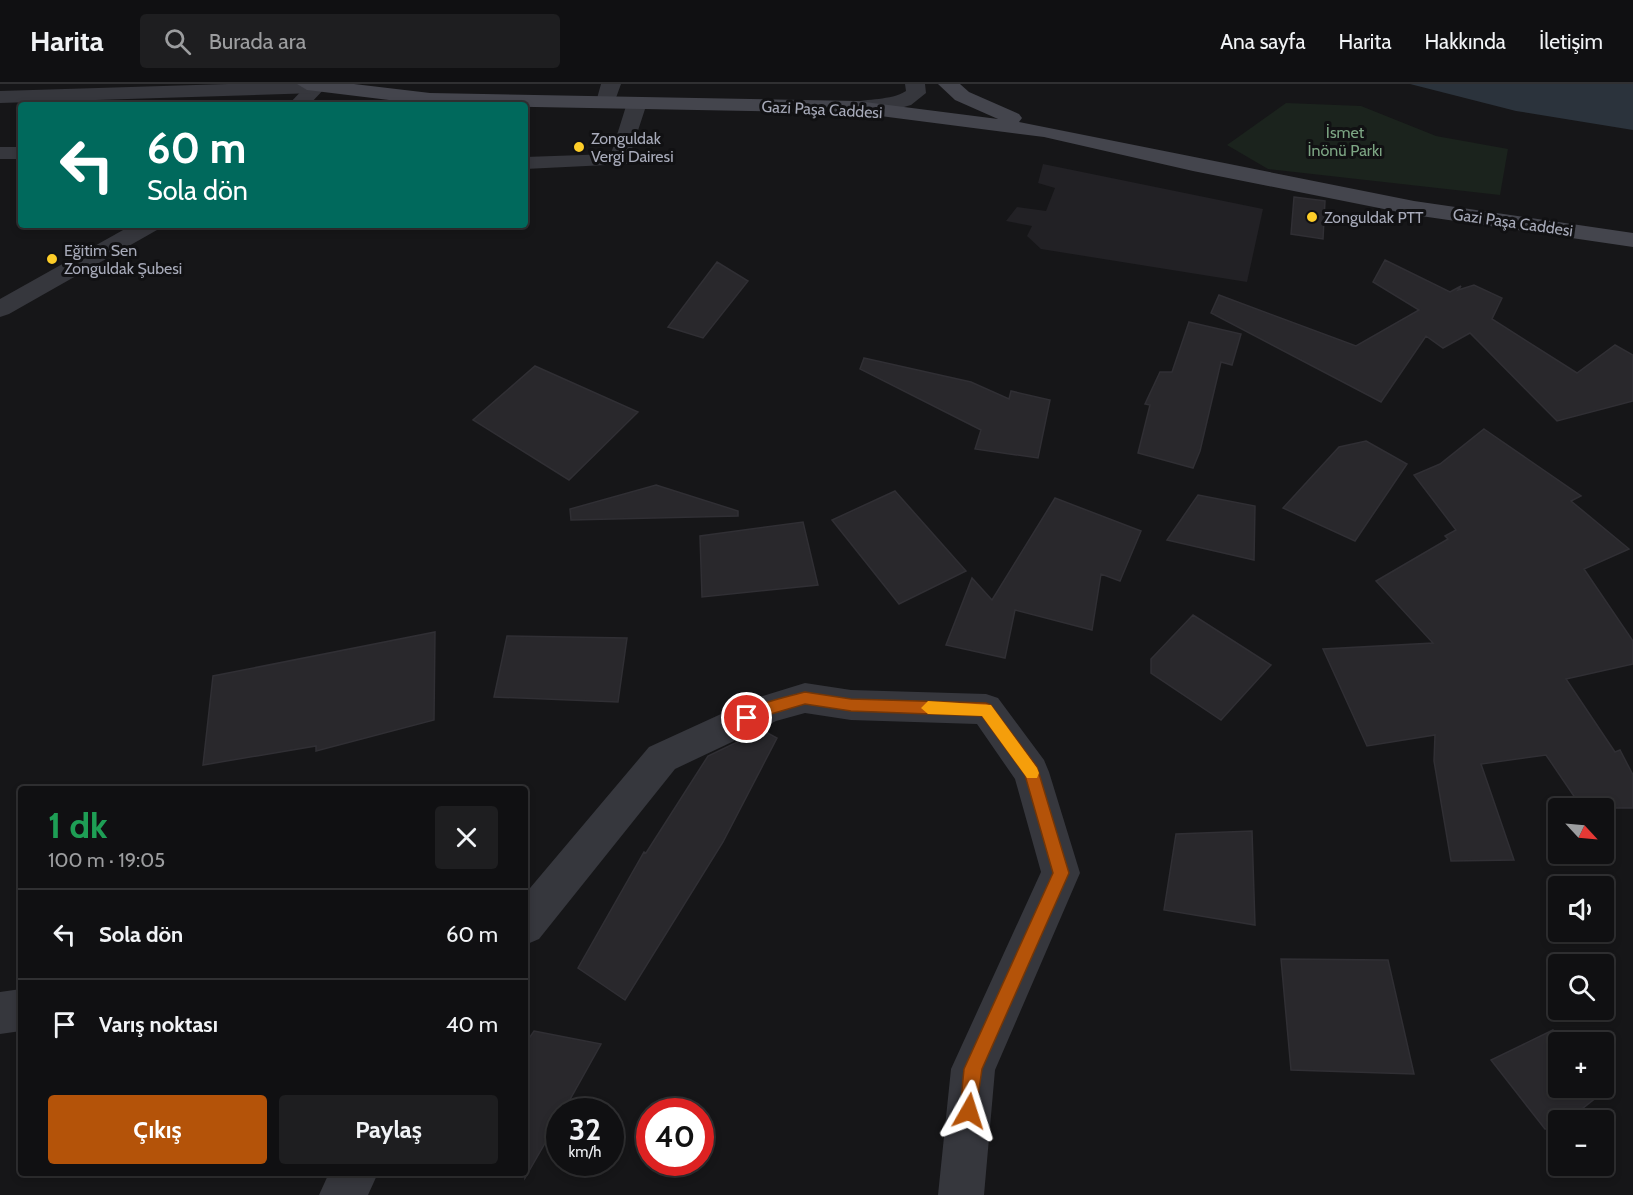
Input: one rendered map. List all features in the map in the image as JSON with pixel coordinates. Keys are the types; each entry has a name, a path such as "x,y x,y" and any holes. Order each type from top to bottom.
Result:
{"main road":[{"path":"948,84 962,96 1044,131"},
{"name":"Gazi Paşa Caddesi","path":"311,86 430,99 608,93 637,103 857,107 1044,131 1192,165 1414,208 1633,240"}],"street":[{"path":"857,107 903,101 916,93 915,84"},
{"path":"300,102 311,86"},
{"name":"Gazi Paşa Caddesi","path":"0,97 311,86"},
{"path":"528,163 620,160 637,103"},
{"path":"0,309 144,228"},
{"path":"528,921 662,758 705,738 768,709 805,698 851,705 986,710 1031,772 1061,873 973,1069 961,1195"},
{"path":"0,1013 18,1010"},
{"path":"342,1195 353,1176"}],"shaded area":[{"path":"1410,84 1633,84 1633,130 1516,111"},
{"path":"1043,164 1263,209 1247,282 1041,249 1027,236 1032,226 1006,221 1017,207 1046,211 1055,188 1038,183"}],"green space":[{"name":"İsmet İnönü Parkı","path":"1286,103 1361,106 1436,136 1508,149 1500,195 1268,169 1227,145"}],"building":[{"path":"1294,197 1325,201 1323,239 1291,234"},
{"path":"1385,260 1450,292 1461,286 1458,290 1474,285 1502,298 1492,319 1577,373 1615,345 1633,355 1633,401 1557,421 1470,333 1443,348 1426,336 1381,402 1211,313 1219,295 1356,346 1419,310 1373,282"},
{"path":"717,262 748,281 703,338 668,327"},
{"path":"1189,322 1241,334 1232,365 1221,362 1200,451 1193,468 1138,453 1150,405 1145,404 1160,372 1172,372"},
{"path":"864,358 971,382 1009,399 1011,391 1050,400 1038,458 975,449 981,430 860,369"},
{"path":"535,366 638,412 569,480 473,420"},
{"path":"1484,429 1581,496 1571,501 1629,549 1584,569 1633,641 1633,664 1566,679 1615,752 1620,750 1633,775 1633,808 1614,808 1614,798 1575,798 1546,755 1481,764 1514,860 1451,861 1434,761 1435,735 1367,746 1323,649 1433,643 1376,581 1448,539 1445,536 1456,530 1414,475 1440,464"},
{"path":"1366,441 1407,464 1355,541 1283,508 1339,447"},
{"path":"656,485 738,511 738,516 571,520 570,509"},
{"path":"895,491 966,571 899,604 832,520"},
{"path":"1198,495 1255,506 1254,560 1167,540"},
{"path":"1055,498 1141,531 1120,581 1101,574 1092,630 1015,610 1005,658 946,645 972,578 992,600"},
{"path":"803,522 818,585 702,597 700,536"},
{"path":"1193,615 1271,665 1221,720 1151,673 1151,659"},
{"path":"435,632 434,720 316,751 316,746 203,765 213,676"},
{"path":"507,636 627,638 618,702 494,697"},
{"path":"762,730 777,738 723,842 625,1000 578,968 644,852 646,853 708,756"},
{"path":"1252,831 1255,925 1164,910 1176,834"},
{"path":"1281,959 1388,960 1414,1074 1291,1070"},
{"path":"534,1031 601,1044 571,1098 546,1098 546,1141 528,1173 528,1040"},
{"path":"1548,1032 1548,1098 1596,1098 1581,1110 1548,1110 1548,1129 1545,1129 1491,1060"}],"slow traffic":[{"path":"928,708 986,710 1032,773"}],"place":[{"name":"Zonguldak Vergi Dairesi","path":"579,147"},
{"name":"Zonguldak PTT","path":"1312,217"},
{"name":"Eğitim Sen Zonguldak Şubesi","path":"52,259"}],"route":[{"path":"747,718 805,698 851,705 986,710 1031,772 1061,873 973,1069 969,1111"}]}
